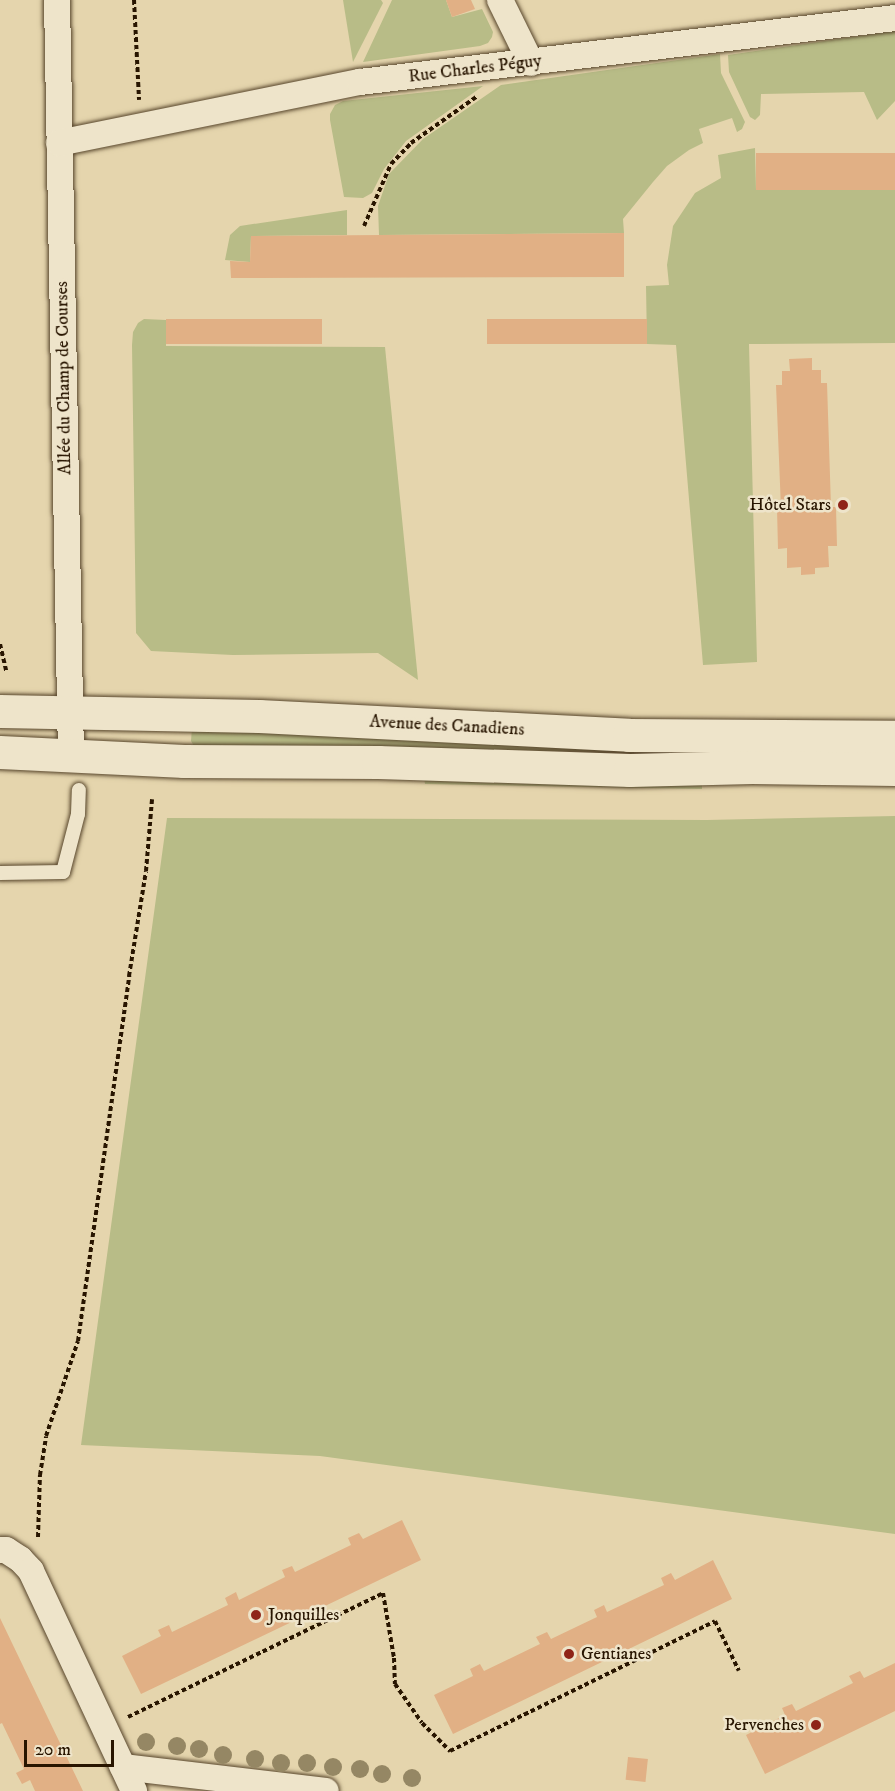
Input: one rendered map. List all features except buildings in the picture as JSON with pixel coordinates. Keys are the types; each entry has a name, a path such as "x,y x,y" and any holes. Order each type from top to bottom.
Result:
{"main road":[{"name":"Avenue des Canadiens","path":"0,711 259,716 629,735 895,737"},
{"name":"Avenue des Canadiens","path":"0,752 184,760 378,762 630,770 752,767 895,769"}],"street":[{"name":"Allée du Champ de Courses","path":"57,0 70,756"},
{"path":"500,0 531,63"},
{"name":"Rue Charles Péguy","path":"59,143 141,128 311,91 495,66 895,18"},
{"path":"0,1550 6,1550 20,1559 31,1571 134,1791"},
{"path":"123,1767 326,1791"}],"lane":[{"path":"0,873 63,872 78,814 79,790"}],"path":[{"path":"134,0 141,128"},
{"path":"364,226 391,164 411,143 492,86 496,79 495,66"},
{"path":"0,644 6,671"},
{"path":"38,1539 40,1475 46,1436 78,1341 146,870 152,799"},
{"path":"119,1721 383,1593 394,1658 395,1684 422,1723 450,1751 715,1621 740,1671"}],"green space":[{"path":"343,0 381,0 383,3 353,62"},
{"path":"392,0 446,0 452,17 482,9 493,32 492,37 488,43 480,46 363,62"},
{"path":"895,31 895,101 877,120 864,92 761,94 760,115 755,120 750,117 729,72 728,55"},
{"path":"720,54 721,73 745,122 742,129 737,132 732,118 699,129 703,143 667,166 623,219 624,233 379,235 378,206 389,174 423,139 501,85"},
{"path":"483,86 406,141 384,169 372,193 363,198 344,197 330,120 330,114 335,105 343,101"},
{"path":"755,148 756,190 895,189 895,343 749,344 757,662 703,665 676,345 647,344 646,286 669,285 667,265 673,226 695,193 721,178 718,155"},
{"path":"347,210 347,235 251,236 250,262 225,260 230,235 240,226"},
{"path":"144,319 166,320 166,346 385,347 418,680 378,653 233,655 151,651 136,633 132,345 133,332 138,323"},
{"path":"192,728 634,749 632,752 194,746 191,741"},
{"path":"424,778 702,781 702,789 425,784"},
{"path":"895,816 895,1534 320,1456 81,1445 167,818 707,820"}],"place":[{"name":"Hôtel Stars","path":"843,505"},
{"name":"Jonquilles","path":"256,1615"},
{"name":"Gentianes","path":"569,1654"},
{"name":"Pervenches","path":"816,1725"}]}
